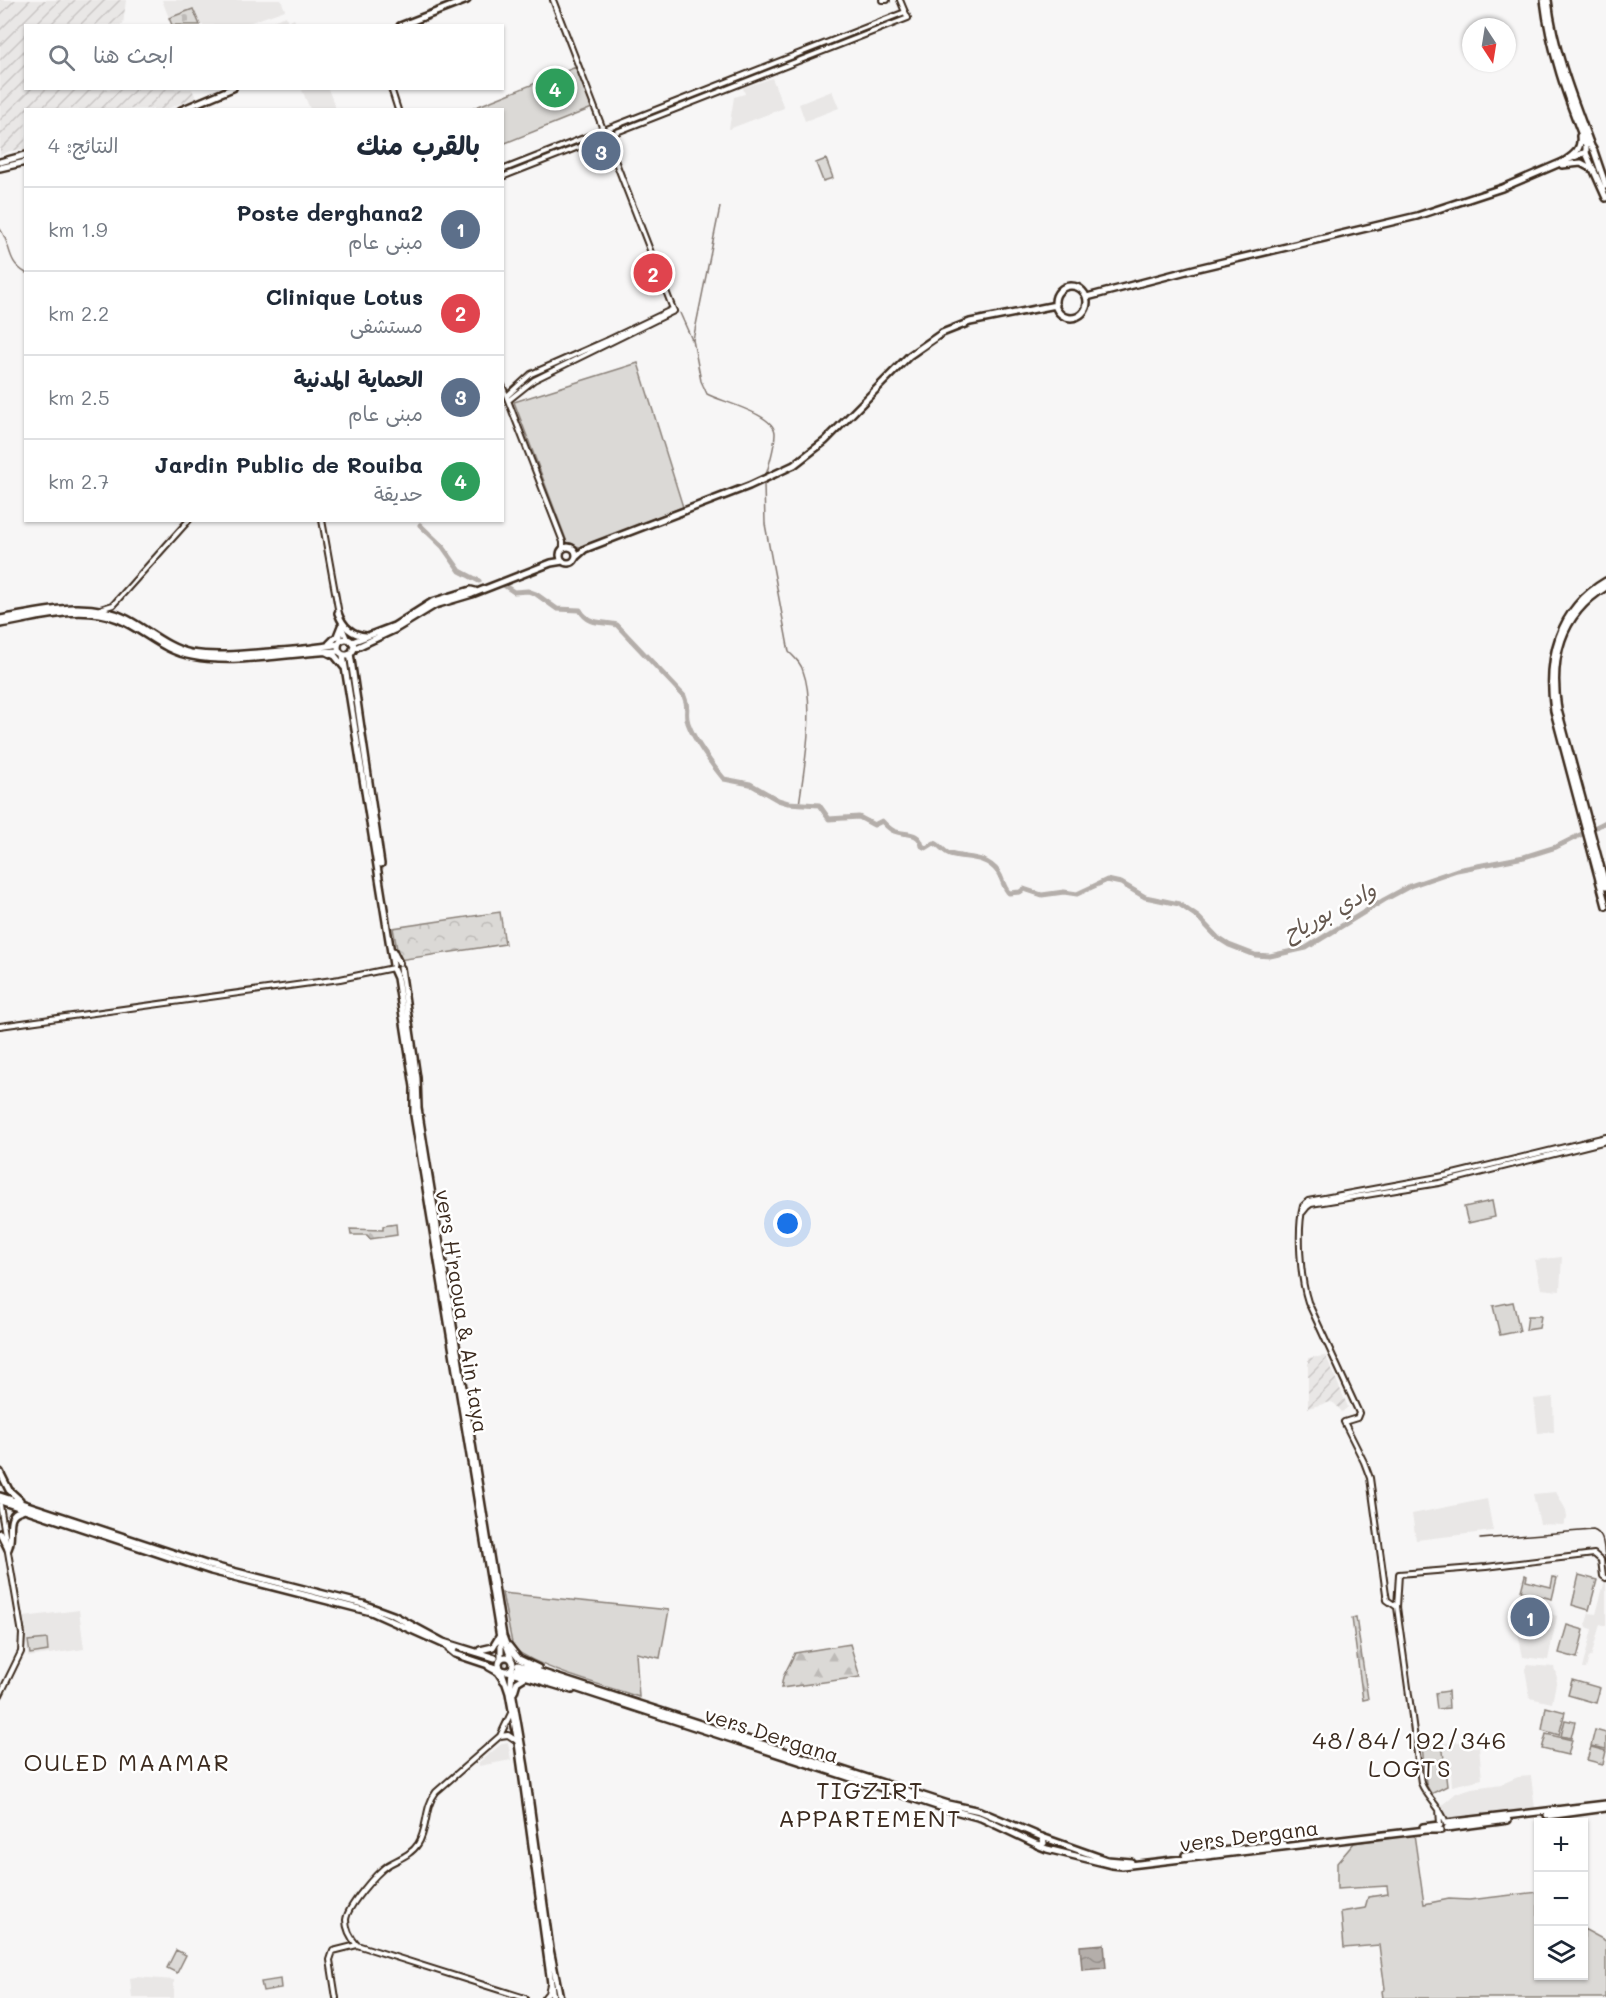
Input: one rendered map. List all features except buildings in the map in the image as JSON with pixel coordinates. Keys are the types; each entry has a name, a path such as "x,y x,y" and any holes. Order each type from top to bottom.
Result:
{"main road":[{"path":"405,24 467,0"},
{"path":"1546,0 1551,45 1578,126 1606,186"},
{"path":"1546,0 1562,69 1606,198"},
{"path":"191,108 229,90"},
{"path":"1562,164 1579,149 1581,140 1578,126"},
{"path":"1087,297 1417,216 1462,202 1590,153"},
{"path":"0,162 24,156"},
{"path":"0,168 24,162"},
{"path":"1562,164 1581,163 1595,171"},
{"path":"1065,287 1078,287 1087,297 1084,311 1077,316 1064,315 1056,305 1057,296 1065,287"},
{"path":"0,619 72,608 99,610 125,618 163,642 190,652 228,655 354,649 394,630 435,605 551,563 565,553 585,549 749,486 794,465 816,449 909,356 934,337 970,322 1056,305"},
{"path":"773,481 775,473"},
{"path":"565,553 571,563 585,549"},
{"path":"565,553 576,557"},
{"path":"1606,581 1580,601 1563,624 1554,651 1551,681 1554,711 1594,853 1606,906"},
{"path":"1587,828 1558,710 1556,665 1567,626 1584,604 1606,587"},
{"path":"340,648 350,640 371,635 403,621 432,602 458,593 475,591"},
{"path":"0,624 63,614 89,613 118,619 158,644 189,656 231,659 323,649 334,640 341,625"},
{"path":"338,613 350,631 364,636 371,635"},
{"path":"350,640 354,649 351,661 394,954 415,1064 419,1116 501,1632 513,1666 513,1696 524,1759 555,1997"},
{"path":"340,648 347,671 396,966"},
{"path":"323,649 335,656 347,671"},
{"path":"351,661 354,649"},
{"path":"1594,853 1606,887"},
{"path":"0,1472 9,1490 26,1507"},
{"path":"0,1496 217,1573 372,1612 448,1647 499,1658"},
{"path":"0,1505 26,1507 208,1565 371,1607 393,1615 443,1642 499,1658"},
{"path":"8,1549 11,1542 12,1516 18,1510 26,1507"},
{"path":"0,1533 8,1549"},
{"path":"480,1650 493,1647 501,1632"},
{"path":"501,1632 500,1669 507,1686 518,1743 555,1997"},
{"path":"501,1632 517,1657 574,1682"},
{"path":"443,1642 451,1641 480,1650 499,1658 528,1676 572,1690 583,1690"},
{"path":"448,1647 455,1654 500,1669 513,1666 538,1668"},
{"path":"482,1663 498,1672 507,1686"},
{"path":"513,1666 574,1682 948,1803 980,1811 1042,1837 1107,1860 1130,1862 1443,1826"},
{"name":"vers Dergana","path":"513,1666 940,1807 981,1818 1058,1852 1122,1866 1606,1806"},
{"path":"513,1696 517,1682 528,1676"},
{"path":"1036,1844 1045,1842 1042,1837"},
{"path":"1058,1852 1053,1846 1059,1842"}],"street":[{"path":"508,398 531,374 599,346 673,309 553,0"},
{"path":"882,0 887,0"},
{"path":"504,176 908,18 900,0"},
{"path":"504,169 905,12"},
{"path":"392,90 397,108"},
{"path":"504,389 563,542 565,553"},
{"path":"99,610 112,605 187,522"},
{"path":"322,522 341,625 340,648"},
{"path":"341,625 350,640"},
{"path":"0,1026 340,979 396,966"},
{"path":"1396,1607 1387,1600 1369,1474 1344,1422 1357,1418 1359,1413 1311,1308 1304,1287 1301,1267 1303,1206 1308,1201 1359,1193 1606,1137"},
{"path":"1302,1219 1304,1210 1310,1205 1434,1184 1606,1142"},
{"path":"1439,1175 1441,1182"},
{"path":"1433,1177 1434,1184"},
{"path":"0,1505 22,1634 22,1645 17,1661 0,1695"},
{"path":"1443,1826 1439,1809 1425,1793 1421,1783 1396,1607 1399,1574 1505,1565 1594,1554 1601,1560 1606,1578"},
{"path":"357,1945 350,1936 346,1924 351,1908 381,1870 416,1847 421,1837 430,1802 436,1792 500,1736 512,1711"},
{"path":"500,1736 508,1735 518,1743"},
{"path":"336,1998 331,1956 333,1951 357,1945 525,1998"},
{"path":"544,1998 551,1980"}],"shaded area":[{"path":"0,0 126,0 123,24 24,24 24,90 192,90 196,98 168,108 24,108 24,149 0,155"},
{"path":"162,0 281,0 285,10 246,24 200,24 193,9 169,18"},
{"path":"286,16 288,22 294,19 296,24 266,24"},
{"path":"772,78 784,108 729,129 734,97 745,94 743,88"},
{"path":"302,90 328,90 336,108 310,108"},
{"path":"832,91 839,108 805,121 799,104"},
{"path":"1562,1257 1560,1291 1541,1289 1535,1260"},
{"path":"1326,1356 1348,1407 1342,1412 1331,1402 1308,1408 1308,1358"},
{"path":"1553,1397 1554,1432 1538,1433 1534,1399"},
{"path":"1556,1492 1566,1510 1567,1518 1563,1525 1540,1524 1533,1494"},
{"path":"1487,1499 1493,1531 1416,1540 1412,1514"},
{"path":"1606,1576 1606,1626 1600,1624 1591,1657 1589,1657 1586,1669 1582,1669 1592,1629 1587,1627 1586,1623 1589,1613 1596,1614"},
{"path":"1512,1603 1557,1616 1548,1660 1523,1657"},
{"path":"79,1610 84,1649 28,1657 24,1617"},
{"path":"1527,1665 1554,1667 1557,1678 1552,1703 1530,1698 1525,1669"},
{"path":"1471,1741 1472,1747 1479,1747 1482,1779 1452,1786 1451,1771 1446,1771 1443,1743"},
{"path":"508,1742 511,1760 479,1766 479,1762 503,1743"},
{"path":"1531,1776 1535,1809 1449,1820 1442,1805 1456,1793 1472,1788 1502,1784 1518,1777"},
{"path":"130,1978 174,1980 174,1998 132,1998"}],"green space":[{"path":"193,9 200,24 172,24 169,18"},
{"path":"576,67 592,108 504,144 504,108 474,108"},
{"path":"826,159 833,178 823,181 816,163"},
{"path":"638,363 683,507 581,547 574,546 567,542 514,402"},
{"path":"500,912 505,944 399,960 393,928"},
{"path":"1492,1201 1495,1217 1468,1223 1464,1207"},
{"path":"396,1224 397,1235 370,1239 367,1235 351,1235 350,1229 383,1230 383,1226"},
{"path":"1513,1302 1520,1331 1500,1335 1493,1306"},
{"path":"1528,1316 1541,1316 1539,1328 1526,1330"},
{"path":"1525,1575 1527,1576 1526,1581 1551,1587 1553,1577 1557,1578 1552,1599 1521,1591"},
{"path":"1579,1575 1597,1580 1589,1610 1572,1605"},
{"path":"502,1593 669,1610 660,1658 636,1653 639,1697 556,1670 513,1648"},
{"path":"1356,1617 1368,1699 1363,1700 1352,1618"},
{"path":"1567,1625 1584,1630 1577,1658 1559,1653"},
{"path":"47,1639 48,1651 30,1654 28,1641"},
{"path":"850,1644 860,1677 781,1688 783,1677 795,1653"},
{"path":"1572,1680 1600,1688 1596,1703 1568,1695"},
{"path":"1448,1691 1449,1708 1437,1709 1435,1693"},
{"path":"1546,1707 1565,1712 1559,1735 1542,1730"},
{"path":"1565,1720 1575,1722 1571,1738 1561,1736"},
{"path":"1595,1730 1606,1733 1606,1749 1591,1746"},
{"path":"1546,1734 1572,1740 1568,1755 1542,1749"},
{"path":"1439,1745 1443,1751 1447,1786 1431,1794 1426,1784 1422,1746"},
{"path":"1591,1747 1606,1751 1603,1764 1587,1760"},
{"path":"1414,1834 1424,1904 1449,1899 1469,1900 1534,1892 1534,1980 1588,1980 1588,1931 1606,1941 1606,1998 1383,1998 1382,1991 1385,1989 1379,1945 1344,1948 1341,1912 1365,1908 1368,1897 1388,1894 1387,1886 1337,1889 1337,1863 1354,1843"},
{"path":"176,1950 186,1955 177,1973 167,1968"},
{"path":"280,1979 281,1988 263,1991 261,1982"}],"water":[{"path":"1104,1944 1106,1968 1082,1970 1080,1946"}],"waterway":[{"path":"720,207 693,340 701,381 707,394 757,414 772,426 775,433 774,443 766,475"},
{"path":"0,229 15,264 24,272"},
{"path":"680,313 692,340"},
{"path":"764,484 765,524 789,652 802,668 809,702 808,737 799,805"},
{"path":"420,525 443,547 460,571 479,581"},
{"name":"وادي بورياح","path":"502,584 514,592 528,591 536,594 557,609 580,610 592,621 617,625 684,696 691,730 724,779 750,784 788,803 819,805 829,819 859,817 874,825 882,821 894,831 915,836 926,848 934,843 950,854 982,860 998,872 1009,893 1020,892 1024,889 1042,895 1064,892 1077,894 1107,880 1121,883 1145,897 1179,904 1198,917 1218,938 1255,955 1270,956 1306,948 1410,886 1457,870 1524,857 1556,847 1606,822"}],"tunnel":[{"path":"495,1658 518,1665"},
{"path":"494,1662 515,1668"}],"tram line":[{"path":"1480,1539 1593,1530 1602,1539 1606,1562"}],"place":[{"name":"Jardin Public de Rouiba","path":"555,88"},
{"name":"الحماية المدنية","path":"601,151"},
{"name":"Clinique Lotus","path":"653,273"},
{"name":"Poste derghana2","path":"1530,1617"}],"district":[{"name":"48/84/192/346 LOGTS","path":"1410,1753"},
{"name":"OULED MAAMAR","path":"127,1761"},
{"name":"TIGZIRT APPARTEMENT","path":"870,1803"}]}
